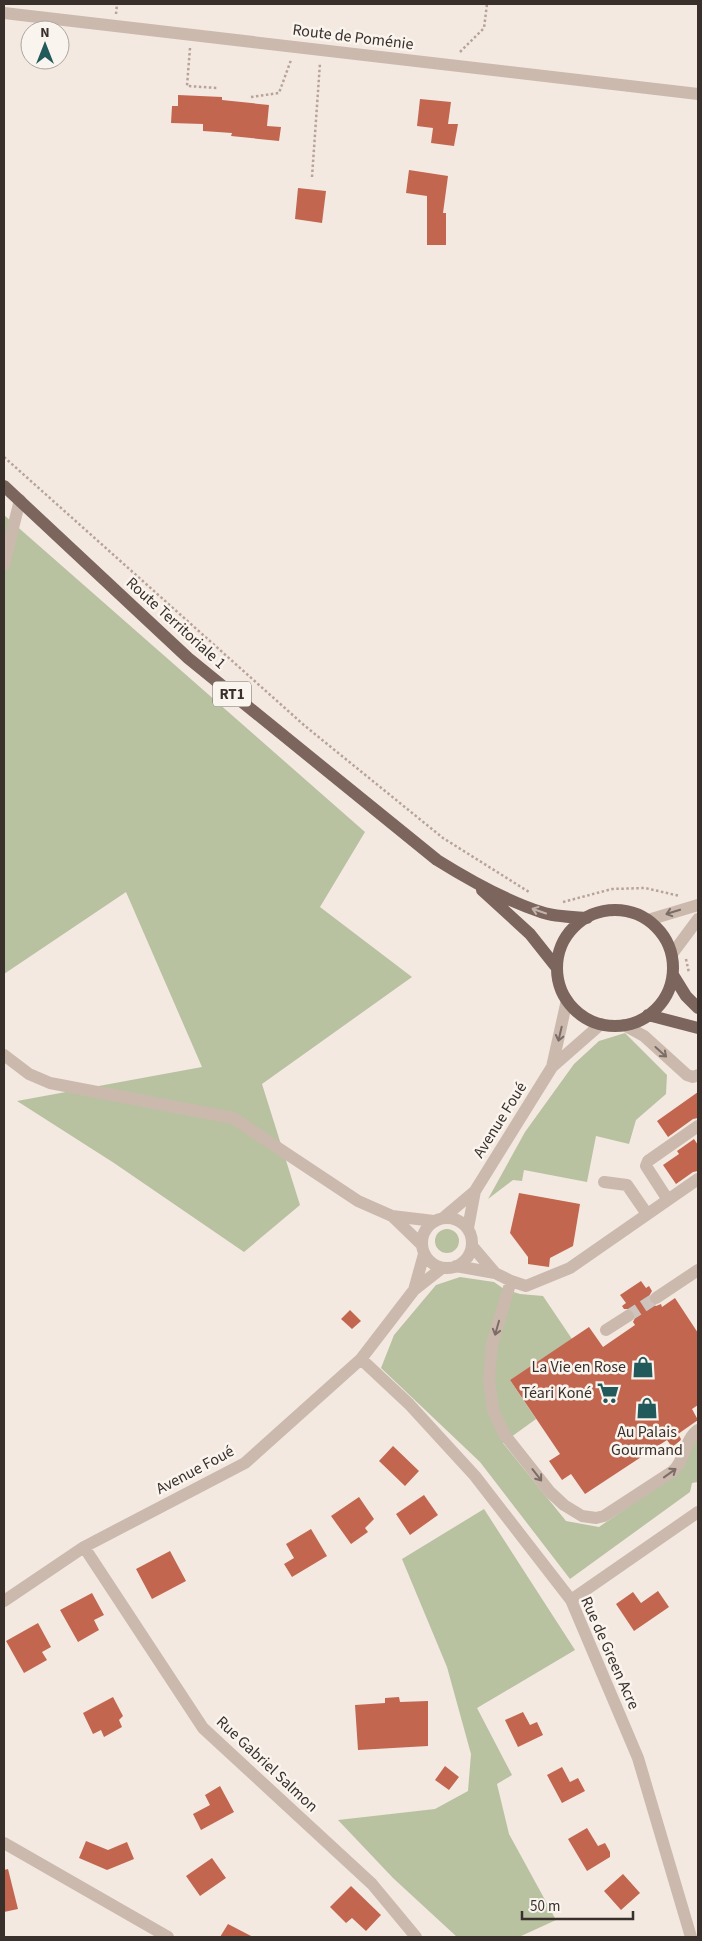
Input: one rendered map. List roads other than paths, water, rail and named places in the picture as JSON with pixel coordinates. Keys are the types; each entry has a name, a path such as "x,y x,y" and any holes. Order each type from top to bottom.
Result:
{"main road":[{"name":"Route Territoriale 1","path":"4,486 188,658 437,860 476,884 540,912 587,918"},
{"name":"Route Territoriale 1","path":"476,884 530,934 557,968"},
{"path":"617,910 633,913 648,920 667,941 672,954 673,975 669,990 660,1004 637,1022 624,1025 601,1024 588,1019 576,1011 567,1000 560,985 557,968 559,953 565,939 575,927 587,918 602,912 617,910"},
{"path":"673,975 686,996 698,1008"},
{"path":"648,1015 698,1028"}],"street":[{"name":"Route de Poménie","path":"4,13 698,94"},
{"path":"4,564 20,500"},
{"path":"648,920 692,906"},
{"path":"672,954 698,920"},
{"name":"Avenue Foué","path":"552,1067 567,1000"},
{"name":"Avenue Foué","path":"439,1220 475,1191 552,1067 601,1024"},
{"path":"624,1025 644,1036 687,1075 693,1077 698,1075"},
{"path":"4,1055 29,1074 50,1083 233,1118 358,1201 392,1216 456,1220 468,1228 472,1239 472,1246 467,1258 456,1266"},
{"path":"668,1200 649,1172 646,1166 648,1161 698,1126"},
{"path":"392,1216 423,1249 435,1265 442,1268 456,1266 494,1272 526,1286 570,1268 698,1179"},
{"path":"604,1182 627,1185 647,1214"},
{"name":"Avenue Foué","path":"468,1228 475,1191"},
{"path":"423,1249 425,1231 439,1220"},
{"path":"472,1246 494,1272"},
{"name":"Avenue Foué","path":"414,1290 423,1249"},
{"name":"Avenue Foué","path":"4,1601 84,1547 245,1462 361,1359 414,1290 442,1268"},
{"path":"656,1298 698,1270"},
{"path":"511,1281 492,1344 488,1380 493,1410 504,1434 550,1492 564,1506 582,1516 596,1518 604,1516 679,1466 689,1439 698,1430"},
{"path":"606,1330 628,1316"},
{"name":"Rue de Green Acre","path":"361,1359 409,1404 475,1476 571,1600 638,1758 691,1937"},
{"path":"571,1600 698,1512"},
{"name":"Rue Gabriel Salmon","path":"84,1547 203,1728 372,1884 416,1937"},
{"path":"4,1843 168,1937"}],"tunnel":[{"path":"628,1316 656,1298"}],"place":[{"name":"La Vie en Rose","path":"643,1367"},
{"name":"Téari Koné","path":"608,1393"},
{"name":"Au Palais Gourmand","path":"647,1408"}]}
